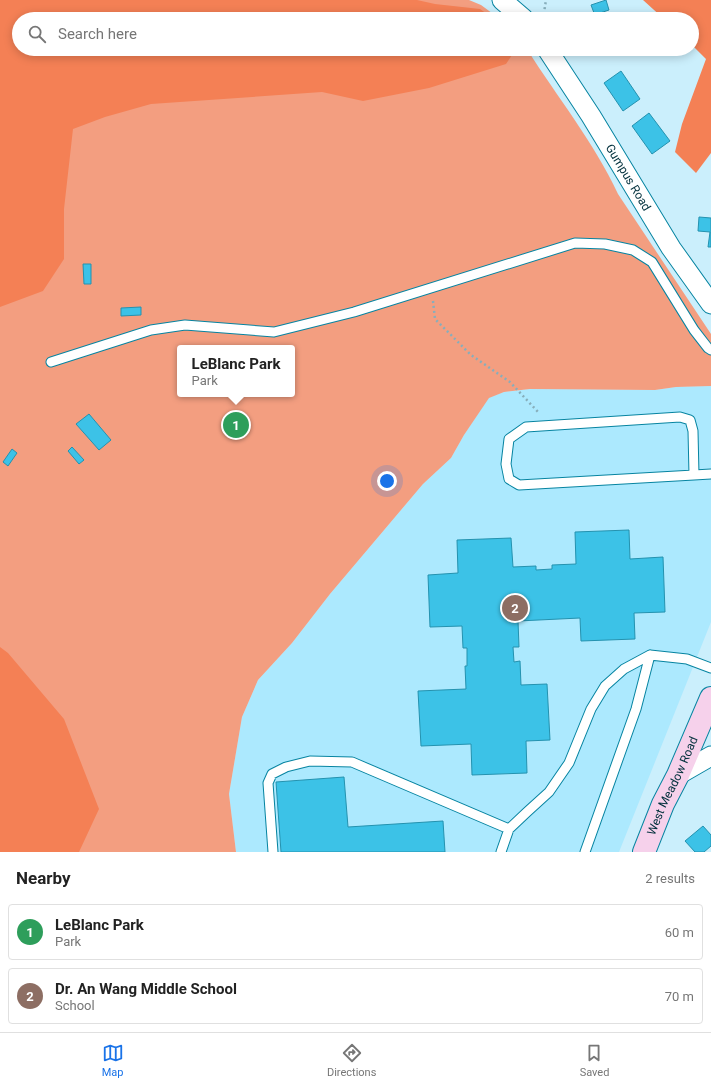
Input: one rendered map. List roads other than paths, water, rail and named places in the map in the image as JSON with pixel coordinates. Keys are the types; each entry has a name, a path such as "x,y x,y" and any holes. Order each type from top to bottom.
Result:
{"street":[{"path":"502,0 516,12"},
{"name":"Gumpus Road","path":"552,56 591,116 671,248 711,304"},
{"name":"West Meadow Road","path":"644,852 663,804 678,775 711,698"},
{"path":"678,775 711,756"}],"lane":[{"path":"52,362 151,330 185,325 274,332 354,312 575,243 605,244 633,250 652,262 694,330 711,350"},
{"path":"694,475 693,431 690,420 680,417 526,427 509,439 506,464 509,479 519,485 694,475 711,474"},
{"path":"585,852 636,709 650,656"},
{"path":"501,852 509,829 549,792 569,763 591,709 605,686 624,670 650,656 687,659 711,668"},
{"path":"273,852 268,783 272,774 286,767 310,761 352,762 509,829"}],"place":[{"name":"LeBlanc Park","path":"236,425"},
{"name":"Dr. An Wang Middle School","path":"515,608"}]}
